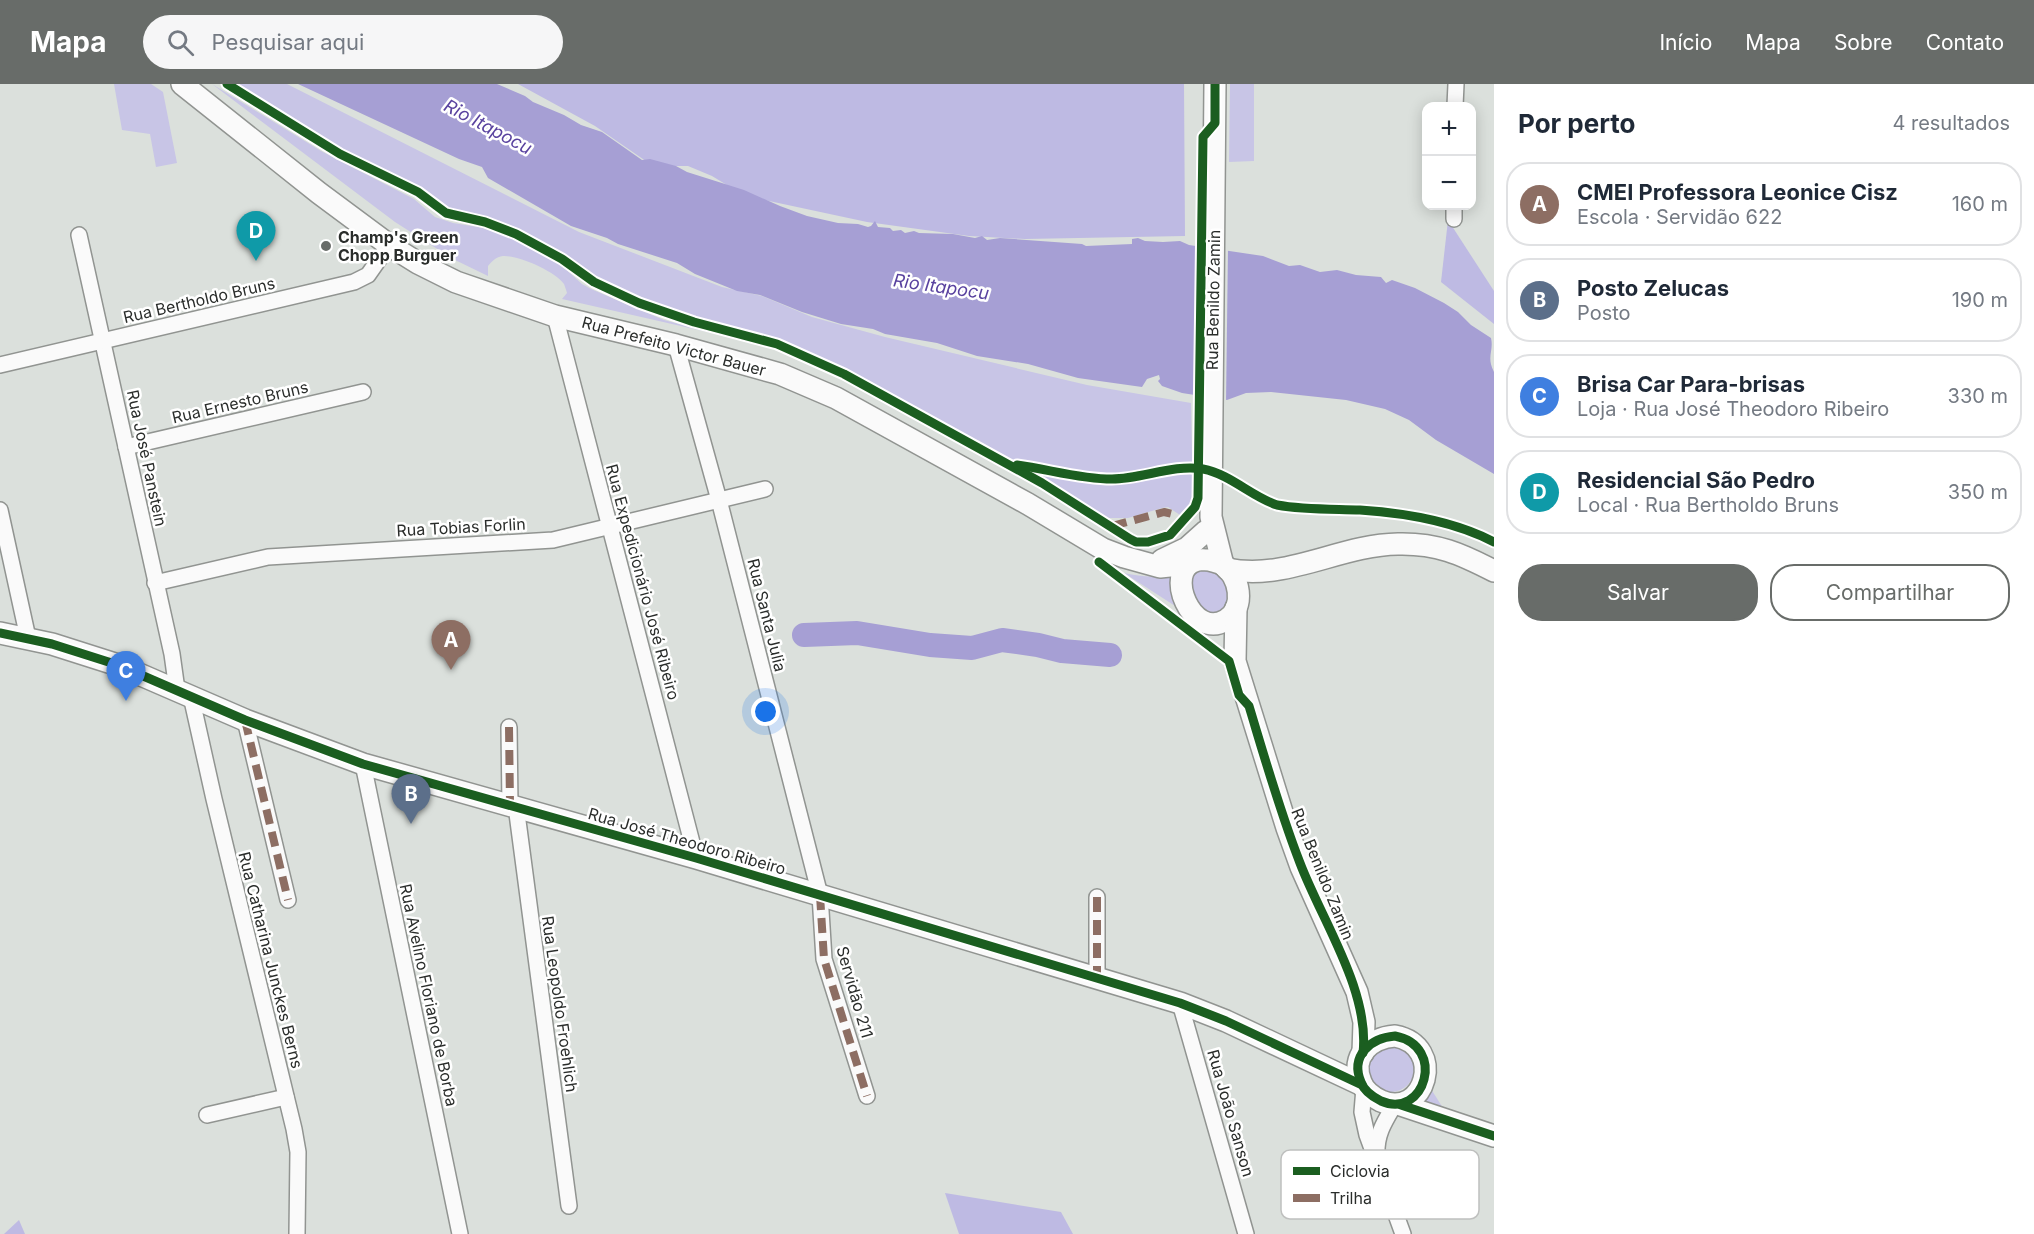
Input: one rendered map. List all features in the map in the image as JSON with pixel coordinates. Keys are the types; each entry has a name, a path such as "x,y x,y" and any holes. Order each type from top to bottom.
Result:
{"main road":[{"name":"Rua Prefeito Victor Bauer","path":"182,84 319,193 389,245 456,282 555,316 676,345 780,374 836,398 1028,504 1103,549 1160,567 1191,562"},
{"name":"Rua Benildo Zamin","path":"1215,84 1209,515 1225,567"},
{"name":"Rua Benildo Zamin","path":"1191,562 1209,515"},
{"path":"1146,563 1158,561 1187,548 1209,515"},
{"path":"1225,567 1236,583 1238,594 1236,608 1230,618 1218,624 1193,616 1182,591 1183,572 1191,562 1209,560 1246,572 1281,570 1361,550 1399,544 1420,545 1457,553 1494,571"},
{"name":"Rua Benildo Zamin","path":"1236,608 1236,662 1301,867 1356,993 1364,1022 1363,1053"},
{"name":"Rua Benildo Zamin","path":"1193,616 1236,662"},
{"name":"Rua José Theodoro Ribeiro","path":"0,633 52,644 118,665 245,720 363,764 696,858 1180,1003 1226,1021 1363,1087"},
{"name":"Rua Benildo Zamin","path":"1356,993 1381,1022 1401,1037"},
{"path":"1398,1105 1412,1098 1423,1084 1425,1068 1422,1053 1416,1046 1401,1037 1383,1037 1373,1042 1363,1053 1358,1066 1363,1087 1377,1099 1494,1136"}],"street":[{"path":"1455,102 1456,84"},
{"name":"Rua José Panstein","path":"79,235 155,583 184,693"},
{"name":"Rua Bertholdo Bruns","path":"0,365 354,282 368,275 389,245"},
{"name":"Rua Expedicionário José Ribeiro","path":"555,316 696,858"},
{"name":"Rua Santa Julia","path":"676,345 719,500 820,895"},
{"name":"Rua Ernesto Bruns","path":"126,447 363,392"},
{"name":"Rua Tobias Forlin","path":"155,583 268,557 553,540 765,489"},
{"path":"0,510 28,638"},
{"name":"Rua Catharina Junckes Berns","path":"184,693 298,1152 297,1234"},
{"path":"245,720 288,900"},
{"name":"Rua Leopoldo Froehlich","path":"509,727 513,806 569,1206"},
{"name":"Rua Avelino Floriano de Borba","path":"363,764 460,1234"},
{"name":"Servidão 211","path":"820,895 824,959 867,1096"},
{"path":"1097,897 1097,977"},
{"name":"Rua João Sanson","path":"1180,1003 1246,1234"},
{"path":"1363,1087 1362,1112 1372,1150"},
{"path":"207,1115 286,1097"},
{"path":"1377,1150 1377,1138 1382,1125 1398,1105"},
{"path":"1398,1219 1403,1234"}],"shaded area":[{"path":"114,84 151,84 163,92 177,163 156,167 150,134 122,130"},
{"path":"212,84 321,151 414,199 435,217 514,237 560,264 591,289 664,320 716,334 562,299 567,293 564,284 559,279 545,269 518,258 503,256 496,258 488,266 488,276 453,259 395,222"},
{"path":"235,84 287,84 579,232 722,287 762,296 812,317 885,337 1087,385 1191,403 1193,502 1180,515 1168,507 1128,518 1108,518 1010,459 871,382 825,360 772,337 668,309 642,299 592,276 568,256 512,226 440,205 409,181 351,155"},
{"path":"518,84 1184,84 1185,236 1025,239 969,236 867,222 745,196 712,176 688,166 653,166 595,126"},
{"path":"1230,84 1254,84 1254,161 1229,162"},
{"path":"1448,220 1494,291 1494,324 1441,282"},
{"path":"1201,565 1230,578 1230,612 1199,615 1186,576"},
{"path":"1124,573 1149,576 1175,574 1186,613"},
{"path":"1391,1046 1407,1053 1414,1069 1407,1085 1391,1092 1375,1085 1368,1069 1375,1053"},
{"path":"1431,1089 1448,1116 1417,1108"},
{"path":"945,1193 1061,1212 1073,1234 959,1234"},
{"path":"19,1220 25,1234 4,1234"}],"water":[{"name":"Rio Itapocu","path":"298,84 497,84 581,125 602,132 642,160 650,159 676,166 687,172 744,190 807,216 838,223 868,227 875,221 878,227 890,228 893,231 901,230 905,233 914,231 975,238 982,236 987,240 1000,238 1086,246 1132,244 1132,239 1138,238 1145,241 1180,241 1189,245 1263,256 1289,266 1300,265 1320,272 1337,270 1356,275 1381,277 1386,283 1392,280 1415,288 1444,303 1491,338 1490,358 1494,372 1494,474 1436,440 1409,420 1385,409 1346,400 1271,392 1246,393 1227,400 1182,393 1162,386 1158,381 1159,375 1147,379 1142,387 1078,378 1028,364 977,356 937,343 841,324 802,312 760,295 737,291 695,274 677,263 571,226 488,178 482,167 459,159"}],"pier":[{"path":"1198,243 1228,248 1226,403 1197,399"}],"waterway":[{"path":"804,635 857,633 930,645 972,648 1002,640 1062,651 1110,655"}],"marked path":[{"path":"1112,526 1164,512 1172,514 1180,523"},
{"path":"245,720 288,900"},
{"path":"509,727 510,805"},
{"path":"820,895 824,959 867,1096"},
{"path":"1097,897 1097,977"}],"cycle path":[{"path":"227,84 340,154 418,192 446,213 485,222 516,234 562,259 594,282 639,303 694,322 777,344 844,374 1042,483 1136,542 1148,542 1170,535 1195,507 1198,498 1203,137 1215,123 1215,84"},
{"path":"1017,465 1100,479 1135,477 1180,468 1203,469 1222,476 1277,505 1308,509 1377,511 1412,516 1446,523 1494,542"},
{"path":"1099,562 1229,661 1239,695 1249,706 1279,805 1300,863 1352,981 1363,1029 1363,1053"},
{"path":"0,633 52,644 118,665 245,720 363,764 696,858 1180,1003 1226,1021 1362,1085"},
{"path":"1395,1036 1411,1042 1421,1053 1425,1066 1424,1079 1418,1091 1409,1100 1396,1104 1381,1101 1369,1093 1362,1085 1358,1073 1358,1064 1364,1050 1378,1040 1395,1036"},
{"path":"1401,1105 1494,1136"}],"place":[{"name":"Champ's Green Chopp Burguer","path":"326,246"},
{"name":"Residencial São Pedro","path":"256,261"},
{"name":"CMEI Professora Leonice Cisz","path":"451,670"},
{"name":"Brisa Car Para-brisas","path":"126,701"},
{"name":"Posto Zelucas","path":"411,824"}]}
